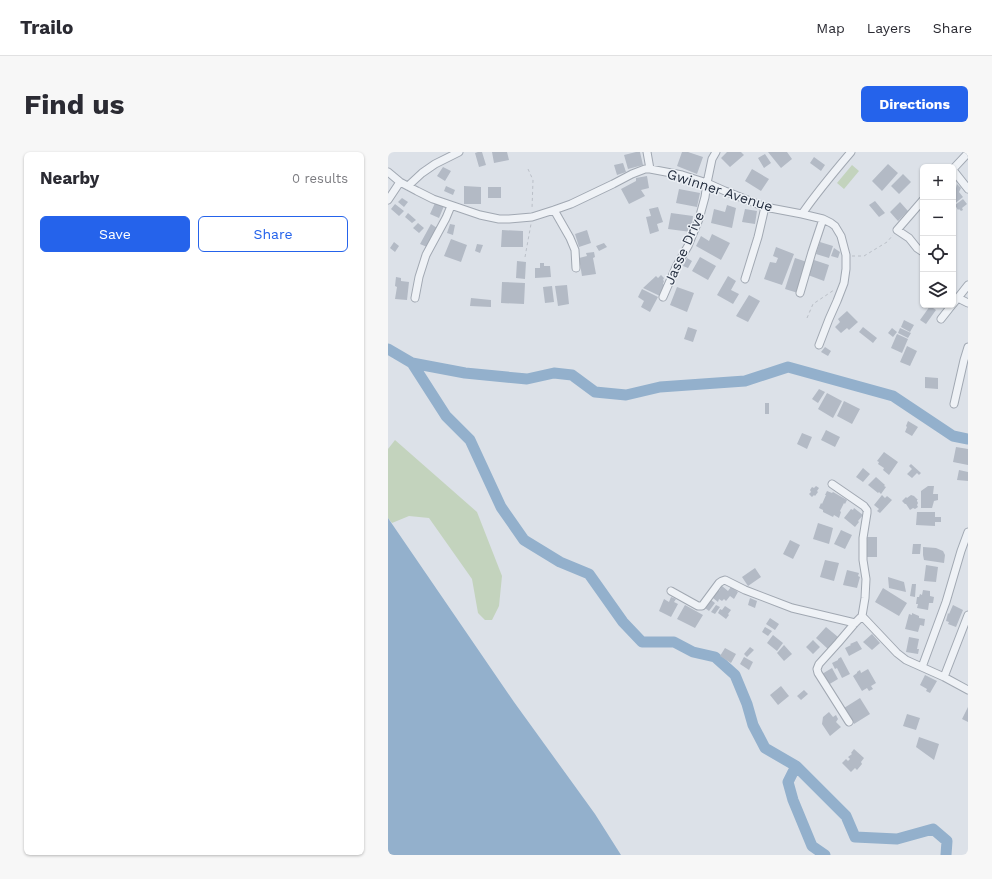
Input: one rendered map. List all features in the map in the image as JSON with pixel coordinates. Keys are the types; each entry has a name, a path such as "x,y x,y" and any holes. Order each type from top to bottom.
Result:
{"street":[{"path":"408,186 422,172 458,152"},
{"path":"647,152 650,169"},
{"name":"Jasse Drive","path":"663,297 676,267 688,246 699,219 705,197 712,159 716,152"},
{"path":"802,214 823,184 851,152"},
{"path":"956,167 968,154"},
{"name":"Gwinner Avenue","path":"388,172 400,182 417,192 451,206 492,218 509,219 532,217 571,204 632,174 645,169 650,169 682,175 707,183 764,207 823,219 835,226 842,236 846,255"},
{"path":"956,174 968,189"},
{"path":"388,200 400,182"},
{"path":"920,203 897,230 909,238 920,250"},
{"path":"415,298 419,276 426,255 451,206"},
{"path":"745,279 758,237 764,207"},
{"path":"554,210 575,250 576,268"},
{"path":"800,293 823,219"},
{"path":"819,345 844,283 846,255"},
{"path":"956,300 968,285"},
{"path":"956,302 968,303"},
{"path":"941,319 949,308"},
{"path":"954,404 968,347"},
{"path":"832,484 864,506 867,510 863,553 866,593 862,616 819,664 817,669 818,673 849,722"},
{"path":"922,667 946,602 968,532"},
{"path":"671,591 698,606 702,606 719,583 725,580 745,590 792,608 855,623"},
{"path":"944,677 968,615"},
{"path":"862,616 897,653 906,660 944,677 968,690"}],"path":[{"path":"525,257 532,217 533,180 528,168"},
{"path":"846,255 864,256 887,242 897,230"},
{"path":"807,318 813,304 844,283"}],"green space":[{"path":"852,165 859,171 844,189 837,183"},
{"path":"395,440 477,512 502,576 499,606 492,620 485,620 478,613 472,579 429,518 409,516 392,523 388,518 388,449"}],"water":[{"path":"388,518 514,702 595,814 621,855 388,855"}],"building":[{"path":"482,152 486,165 479,167 475,153"},
{"path":"492,152 507,152 509,160 494,163"},
{"path":"640,152 643,165 628,169 624,155"},
{"path":"682,152 688,152 703,157 697,174 677,166"},
{"path":"727,152 741,152 744,155 730,167 721,158"},
{"path":"768,152 787,152 792,159 781,168"},
{"path":"765,154 771,163 764,168 758,158"},
{"path":"814,157 825,165 821,171 810,163"},
{"path":"623,163 626,172 617,175 614,165"},
{"path":"888,164 898,173 882,191 872,181"},
{"path":"443,167 451,171 445,181 437,176"},
{"path":"752,169 769,179 761,191 745,181"},
{"path":"903,174 911,182 899,194 891,186"},
{"path":"647,176 649,188 641,190 645,196 629,204 621,189 636,181 636,178"},
{"path":"957,184 961,188 959,192 963,197 956,203 956,200"},
{"path":"446,186 455,190 453,195 444,191"},
{"path":"464,186 481,187 481,204 464,204"},
{"path":"488,187 501,187 501,198 488,198"},
{"path":"679,189 700,193 697,207 676,203"},
{"path":"402,198 408,202 404,207 398,202"},
{"path":"963,199 967,204 961,211 959,209 958,210 956,204"},
{"path":"875,201 885,213 879,217 869,205"},
{"path":"900,202 908,211 898,221 890,212"},
{"path":"435,203 444,206 439,218 430,214"},
{"path":"395,204 404,211 399,216 391,209"},
{"path":"727,205 736,208 732,228 711,223 714,209 725,212"},
{"path":"658,207 663,222 657,224 659,231 650,234 646,217 651,216 649,209"},
{"path":"745,209 757,211 755,224 742,222"},
{"path":"408,213 416,220 412,223 405,217"},
{"path":"671,213 693,216 691,232 668,229"},
{"path":"418,223 424,228 419,233 413,228"},
{"path":"431,224 437,228 427,247 420,244"},
{"path":"450,224 455,225 453,235 447,233"},
{"path":"502,230 523,231 523,247 501,247"},
{"path":"587,230 591,243 579,247 575,234"},
{"path":"712,234 730,243 721,260 696,246 701,236 709,241"},
{"path":"451,239 467,245 461,262 444,256"},
{"path":"394,242 399,246 395,252 390,248"},
{"path":"820,242 833,246 829,258 816,254"},
{"path":"604,243 607,247 599,251 596,246"},
{"path":"477,244 483,245 480,253 475,251"},
{"path":"776,247 794,254 782,285 764,279 770,262 776,263 778,258 773,256"},
{"path":"834,248 840,252 838,258 831,256"},
{"path":"594,252 595,257 593,258 596,274 582,276 579,258 587,256 586,253"},
{"path":"700,257 716,266 708,280 692,271"},
{"path":"687,258 692,261 688,268 683,266"},
{"path":"795,258 807,262 798,293 785,289"},
{"path":"814,260 829,265 824,281 808,275"},
{"path":"517,261 526,262 525,279 516,278"},
{"path":"540,263 544,263 544,266 550,266 551,277 535,278 535,268 540,268"},
{"path":"661,275 664,278 663,284 665,285 660,296 643,288 656,276 658,278"},
{"path":"728,276 736,281 731,290 739,294 733,304 717,295"},
{"path":"396,277 401,278 401,281 409,282 407,300 395,299 397,287 395,286"},
{"path":"502,282 525,283 524,304 501,303"},
{"path":"567,285 569,304 558,306 555,286"},
{"path":"552,286 554,302 545,303 543,287"},
{"path":"677,287 694,293 687,312 670,305"},
{"path":"642,289 658,297 650,312 641,307 644,301 638,297"},
{"path":"749,295 760,301 748,322 736,316"},
{"path":"471,298 491,300 491,307 470,306"},
{"path":"929,308 936,310 926,324 920,320"},
{"path":"847,311 858,322 849,330 847,328 841,333 835,327 840,322 838,319"},
{"path":"904,320 914,325 910,332 901,327"},
{"path":"688,327 697,330 693,342 684,339"},
{"path":"863,327 877,338 873,343 859,332"},
{"path":"892,328 897,332 893,337 888,333"},
{"path":"900,328 911,333 908,338 898,333"},
{"path":"897,334 908,339 902,353 891,348"},
{"path":"907,346 917,351 910,366 900,362"},
{"path":"825,347 831,351 828,356 821,352"},
{"path":"925,377 938,378 938,389 925,388"},
{"path":"819,389 825,392 818,403 812,399"},
{"path":"827,393 842,401 833,418 818,409"},
{"path":"844,401 860,409 852,424 837,416"},
{"path":"765,403 769,403 769,414 765,414"},
{"path":"908,421 918,427 912,436 905,432"},
{"path":"826,430 840,437 835,447 821,440"},
{"path":"802,433 812,437 807,449 797,444"},
{"path":"956,447 968,449 968,465 953,462"},
{"path":"884,452 898,462 889,475 883,470 884,468 878,464 879,462 877,461"},
{"path":"911,464 921,473 919,475 917,473 912,478 907,474 912,469 909,466"},
{"path":"863,468 870,474 863,482 856,477"},
{"path":"959,470 968,472 968,481 957,480"},
{"path":"876,477 886,487 881,494 868,485"},
{"path":"816,486 819,488 817,491 818,492 812,497 809,494 811,492 810,490 812,487 814,488"},
{"path":"928,486 934,486 933,494 938,494 938,500 934,501 932,508 921,508 921,491"},
{"path":"827,491 833,492 847,500 840,511 839,518 823,512 823,510 819,508"},
{"path":"882,495 885,498 887,496 892,500 880,513 877,511 879,509 874,505"},
{"path":"911,495 918,500 918,507 910,510 902,501"},
{"path":"854,508 863,515 855,527 844,518 851,509 853,510"},
{"path":"917,512 935,512 935,517 941,517 941,522 935,522 935,526 916,525"},
{"path":"818,523 833,528 829,544 813,539"},
{"path":"841,530 852,535 845,549 834,544"},
{"path":"866,537 877,537 877,557 867,557"},
{"path":"790,540 800,545 793,559 783,554"},
{"path":"913,544 921,544 920,554 912,554"},
{"path":"923,547 936,548 943,551 945,555 944,563 924,560"},
{"path":"825,560 839,563 834,581 820,577"},
{"path":"926,565 938,567 936,582 924,581"},
{"path":"755,568 761,577 748,586 742,577"},
{"path":"847,570 859,573 858,576 860,577 857,588 843,585"},
{"path":"888,577 904,582 906,592 889,588"},
{"path":"912,584 916,584 915,597 910,596"},
{"path":"722,586 728,591 731,587 738,592 734,599 730,596 726,601 724,599 722,601 719,599 718,602 713,598 716,590 719,591"},
{"path":"883,588 907,603 899,616 875,602"},
{"path":"923,590 930,591 930,596 934,597 933,603 929,603 928,610 917,608 918,604 916,604 917,597 919,597 920,594 922,595"},
{"path":"671,597 676,599 674,602 678,604 671,617 659,611 664,599 669,602"},
{"path":"750,598 757,601 755,608 748,605"},
{"path":"711,600 715,603 709,611 705,608"},
{"path":"685,605 703,615 695,628 677,619"},
{"path":"716,605 720,607 715,614 711,612"},
{"path":"953,605 963,610 956,627 948,624 949,622 946,621 948,613 949,614"},
{"path":"725,606 731,610 726,619 718,613 720,609 722,610"},
{"path":"912,613 919,616 919,618 925,619 924,626 920,625 918,632 905,629 909,614 912,615"},
{"path":"770,618 779,624 775,630 766,624"},
{"path":"765,627 772,631 768,636 762,632"},
{"path":"826,627 838,637 828,649 816,638"},
{"path":"872,634 880,643 872,650 863,642"},
{"path":"773,635 783,643 777,651 767,643"},
{"path":"909,637 919,639 917,649 919,649 918,654 906,652"},
{"path":"813,640 820,647 813,654 806,647"},
{"path":"857,641 862,649 849,656 845,648"},
{"path":"784,645 792,654 784,661 777,653"},
{"path":"750,647 754,650 747,657 744,654"},
{"path":"725,648 736,654 731,663 720,656"},
{"path":"744,657 753,662 749,670 740,664"},
{"path":"841,657 850,674 842,678 837,668 835,669 832,663"},
{"path":"832,668 838,679 828,685 822,674"},
{"path":"868,669 876,683 871,686 873,689 869,691 867,688 862,691 853,676 860,670 861,673"},
{"path":"925,675 937,681 930,693 926,691 927,689 920,685"},
{"path":"781,686 789,696 778,705 770,695"},
{"path":"804,690 808,694 801,700 797,696"},
{"path":"860,698 870,714 854,724 844,708"},
{"path":"968,707 968,722 962,719"},
{"path":"829,712 833,717 836,715 838,719 836,722 841,727 830,736 822,724 823,717"},
{"path":"907,714 920,718 916,730 903,726"},
{"path":"919,737 939,744 934,760 916,747"},
{"path":"854,749 864,758 861,762 862,764 857,770 855,768 851,772 842,763 846,759 848,761 850,759 848,757 852,754 851,753"}],"waterway":[{"path":"388,349 412,363 465,373 527,379 554,373 572,375 595,392 626,395 660,387 745,381 788,367 893,396 953,436 968,439"},
{"path":"412,363 446,416 470,440 501,507 524,540 560,562 589,574 623,622 642,642 674,642 693,652 715,657 735,675 747,704 753,725 765,748 796,766 846,816 855,837 897,839 933,829 947,841 946,855"},
{"path":"796,766 788,782 793,800 812,846 825,855"}]}
